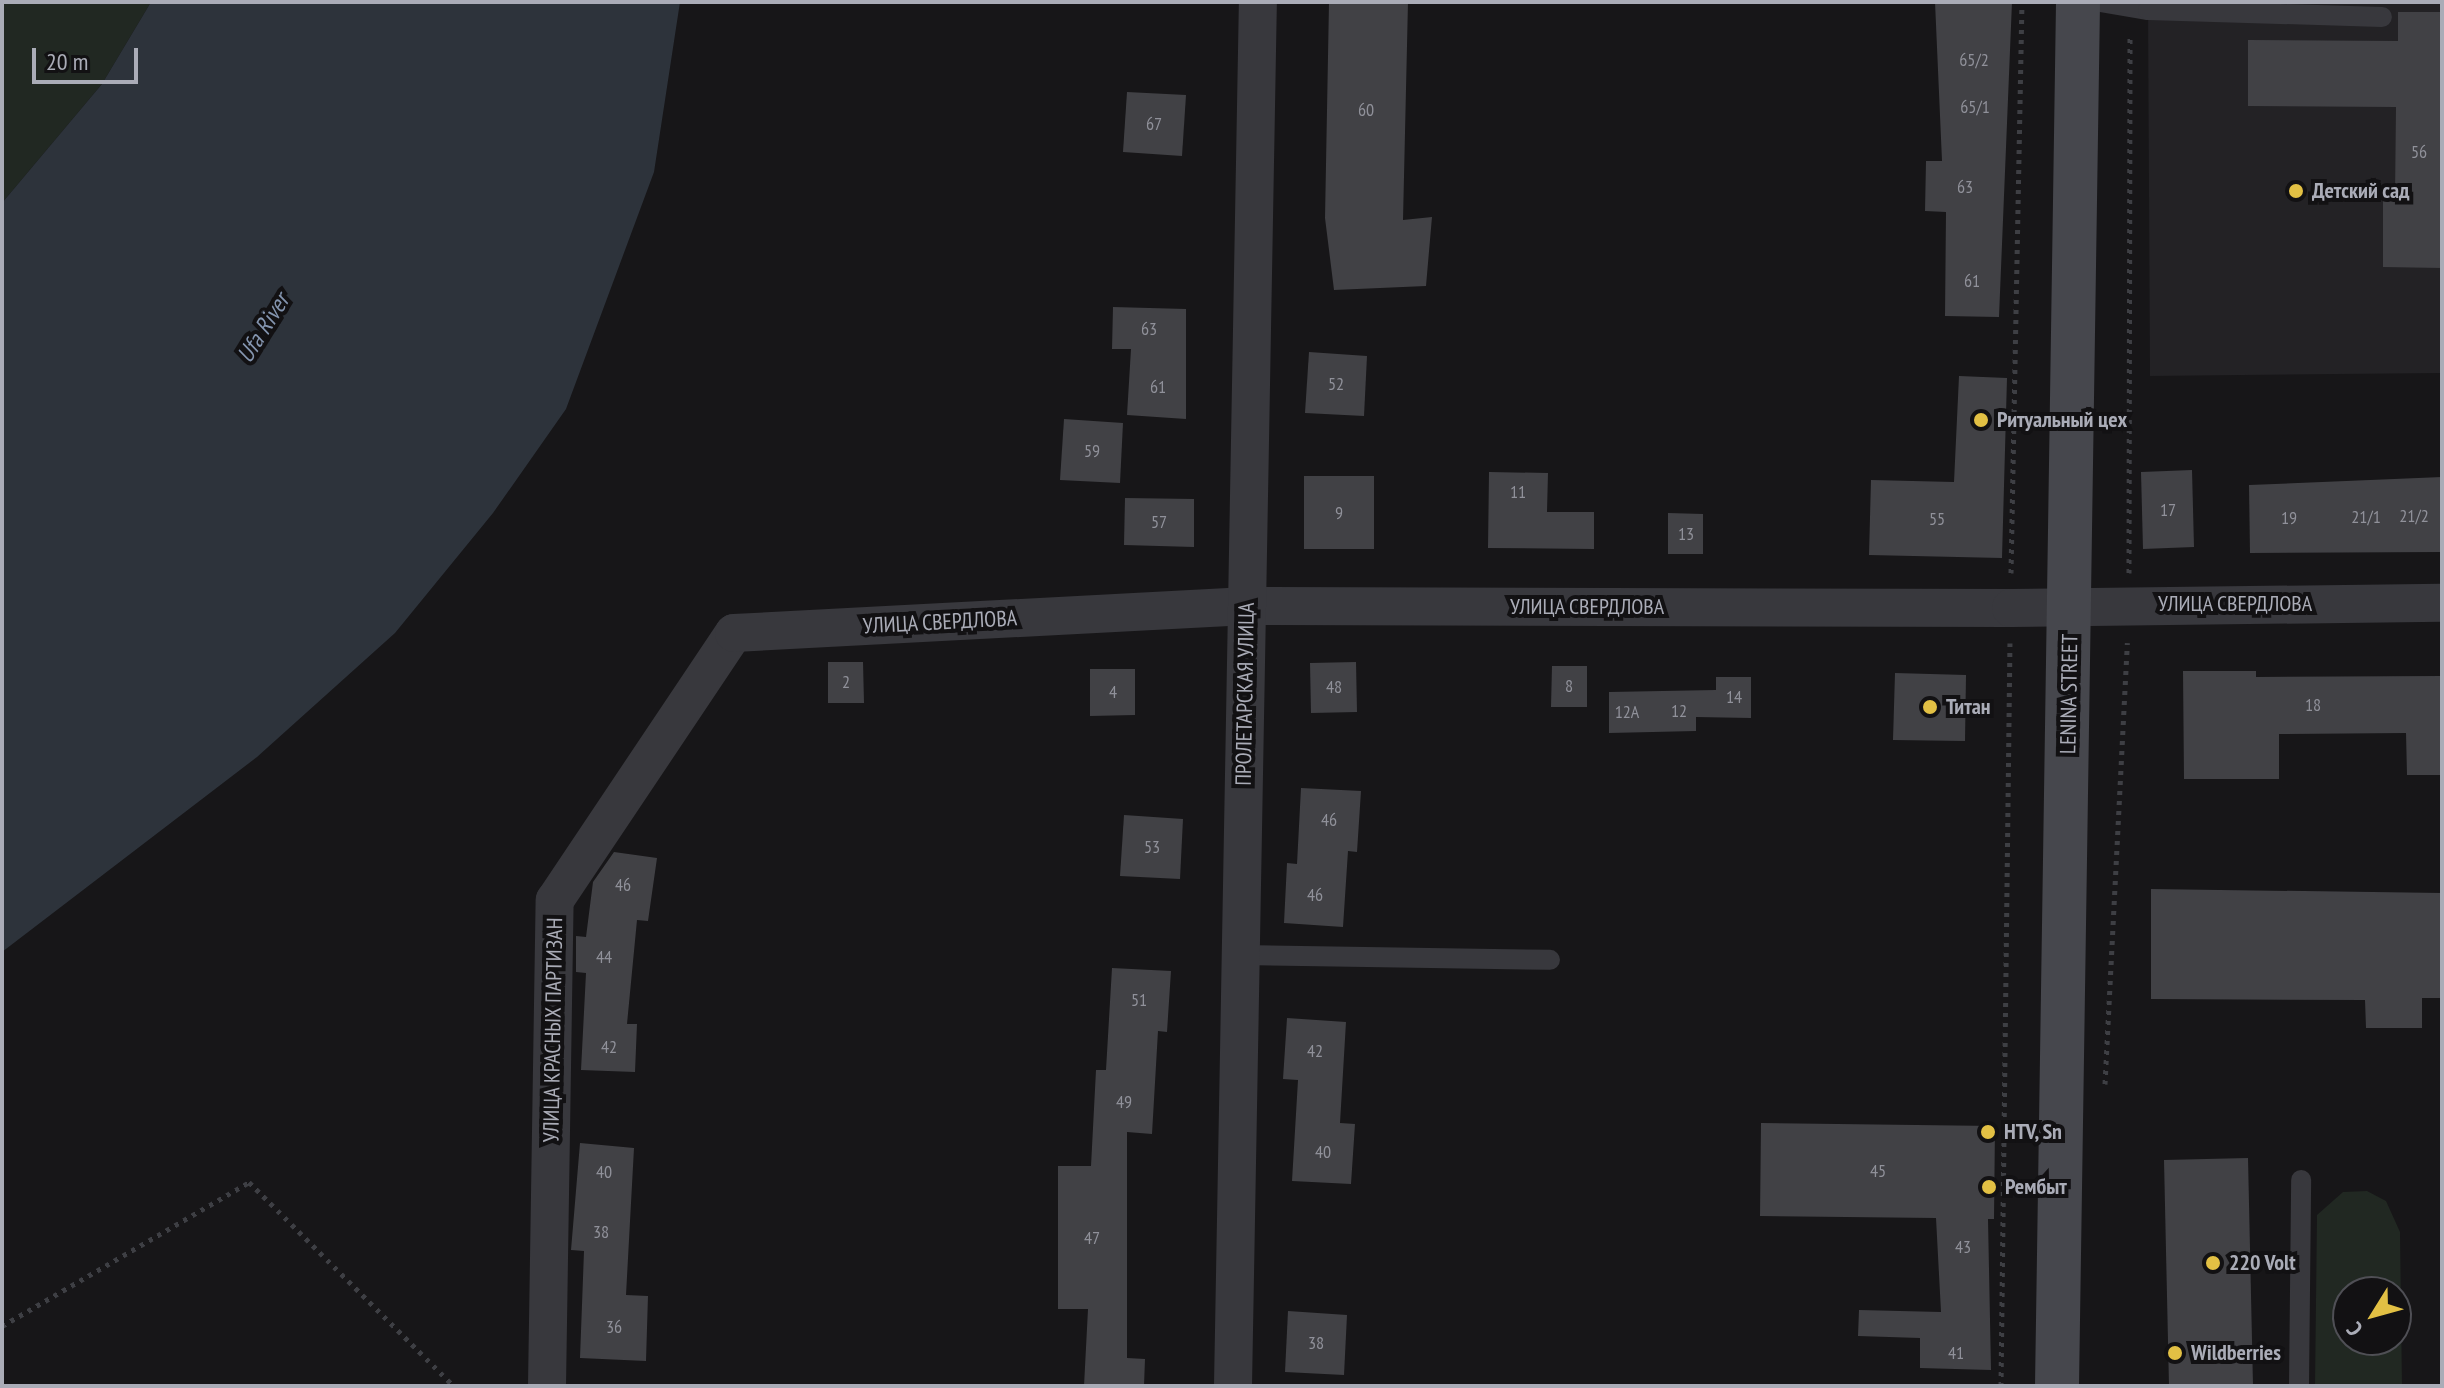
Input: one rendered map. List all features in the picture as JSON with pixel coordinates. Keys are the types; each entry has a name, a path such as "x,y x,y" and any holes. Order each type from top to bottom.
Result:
{"main road":[{"name":"LENINA STREET","path":"2057,1386 2078,2"}],"street":[{"name":"ПРОЛЕТАРСКАЯ УЛИЦА","path":"1233,1386 1258,2"},
{"name":"УЛИЦА СВЕРДЛОВА","path":"734,633 1247,606 2011,608 2128,604 2442,603"},
{"name":"УЛИЦА КРАСНЫХ ПАРТИЗАН","path":"547,1386 555,900 734,633"}],"lane":[{"path":"2100,2 2130,6 2382,17"},
{"path":"1241,955 1550,960"},
{"path":"2299,1386 2301,1180"}],"path":[{"path":"2001,1386 2022,2"},
{"path":"2104,1090 2128,604 2130,6"},
{"path":"2,1326 249,1182 454,1386"}],"shaded area":[{"path":"2,2 151,2 102,84 2,203"},
{"name":"Детский сад","path":"2148,2 2442,2 2442,373 2150,376"},
{"path":"2367,1191 2386,1201 2400,1232 2401,1276 2332,1276 2332,1356 2402,1356 2402,1386 2315,1386 2317,1215 2343,1192"}],"water":[{"name":"Ufa River","path":"151,2 680,2 654,172 566,409 493,513 395,633 257,757 2,952 2,203 102,84"}],"building":[{"path":"1329,2 1408,2 1403,220 1432,217 1426,286 1334,290 1325,218"},
{"path":"1935,2 2012,2 1999,317 1945,316 1946,212 1925,211 1926,161 1942,161"},
{"path":"2398,12 2442,12 2442,268 2383,267 2383,196 2395,196 2396,107 2248,106 2248,40 2398,41"},
{"path":"1127,92 1186,95 1182,156 1123,152"},
{"path":"1113,307 1186,309 1186,419 1127,415 1131,349 1112,349"},
{"path":"1309,352 1367,356 1364,416 1305,413"},
{"path":"1959,376 2007,378 2002,558 1869,555 1871,480 1954,482"},
{"path":"1064,419 1123,423 1120,483 1060,480"},
{"path":"2192,470 2194,547 2143,549 2141,472"},
{"path":"1489,472 1548,473 1547,512 1594,512 1594,549 1488,548"},
{"path":"1304,476 1374,476 1374,549 1304,549"},
{"path":"2442,477 2442,552 2250,553 2249,485"},
{"path":"1125,498 1194,499 1194,547 1124,545"},
{"path":"1668,513 1703,514 1703,554 1668,554"},
{"path":"828,662 863,662 864,703 828,703"},
{"path":"1356,662 1357,712 1311,713 1310,663"},
{"path":"1552,666 1587,666 1587,707 1551,707"},
{"path":"1090,669 1135,669 1135,715 1090,716"},
{"path":"2183,671 2256,671 2256,677 2442,676 2442,775 2407,775 2406,733 2279,734 2279,779 2184,779"},
{"name":"Титан","path":"1895,673 1966,675 1965,741 1893,740"},
{"path":"1716,677 1751,677 1751,718 1696,717 1696,731 1609,733 1609,692 1716,690"},
{"path":"1301,788 1361,791 1357,852 1348,851 1343,927 1284,923 1287,863 1297,864"},
{"path":"1124,815 1183,819 1180,879 1120,876"},
{"path":"614,852 657,858 648,921 637,920 627,1024 637,1024 635,1072 581,1070 586,973 576,972 576,936 586,937 593,882"},
{"path":"2151,889 2442,893 2442,998 2422,998 2422,1028 2366,1028 2365,1000 2151,999"},
{"path":"1112,968 1171,971 1167,1032 1158,1031 1152,1134 1127,1132 1127,1358 1145,1359 1144,1386 1084,1386 1088,1309 1058,1309 1058,1166 1091,1166 1096,1070 1106,1070"},
{"path":"1287,1018 1346,1022 1340,1123 1355,1124 1351,1184 1292,1181 1298,1080 1283,1079"},
{"path":"1761,1123 1995,1126 1994,1219 1988,1219 1991,1370 1920,1368 1920,1338 1858,1336 1859,1310 1941,1312 1936,1218 1760,1216"},
{"path":"580,1143 634,1148 626,1295 648,1296 646,1361 580,1358 584,1251 571,1250"},
{"path":"2248,1158 2253,1386 2169,1386 2164,1160"},
{"path":"1288,1311 1347,1315 1344,1375 1285,1372"}],"place":[{"name":"Детский сад","path":"2296,191"},
{"name":"Ритуальный цех","path":"1981,420"},
{"name":"Титан","path":"1930,707"},
{"name":"HTV, Sn","path":"1988,1132"},
{"name":"Рембыт","path":"1989,1187"},
{"name":"220 Volt","path":"2213,1263"},
{"name":"Wildberries","path":"2175,1353"}]}
